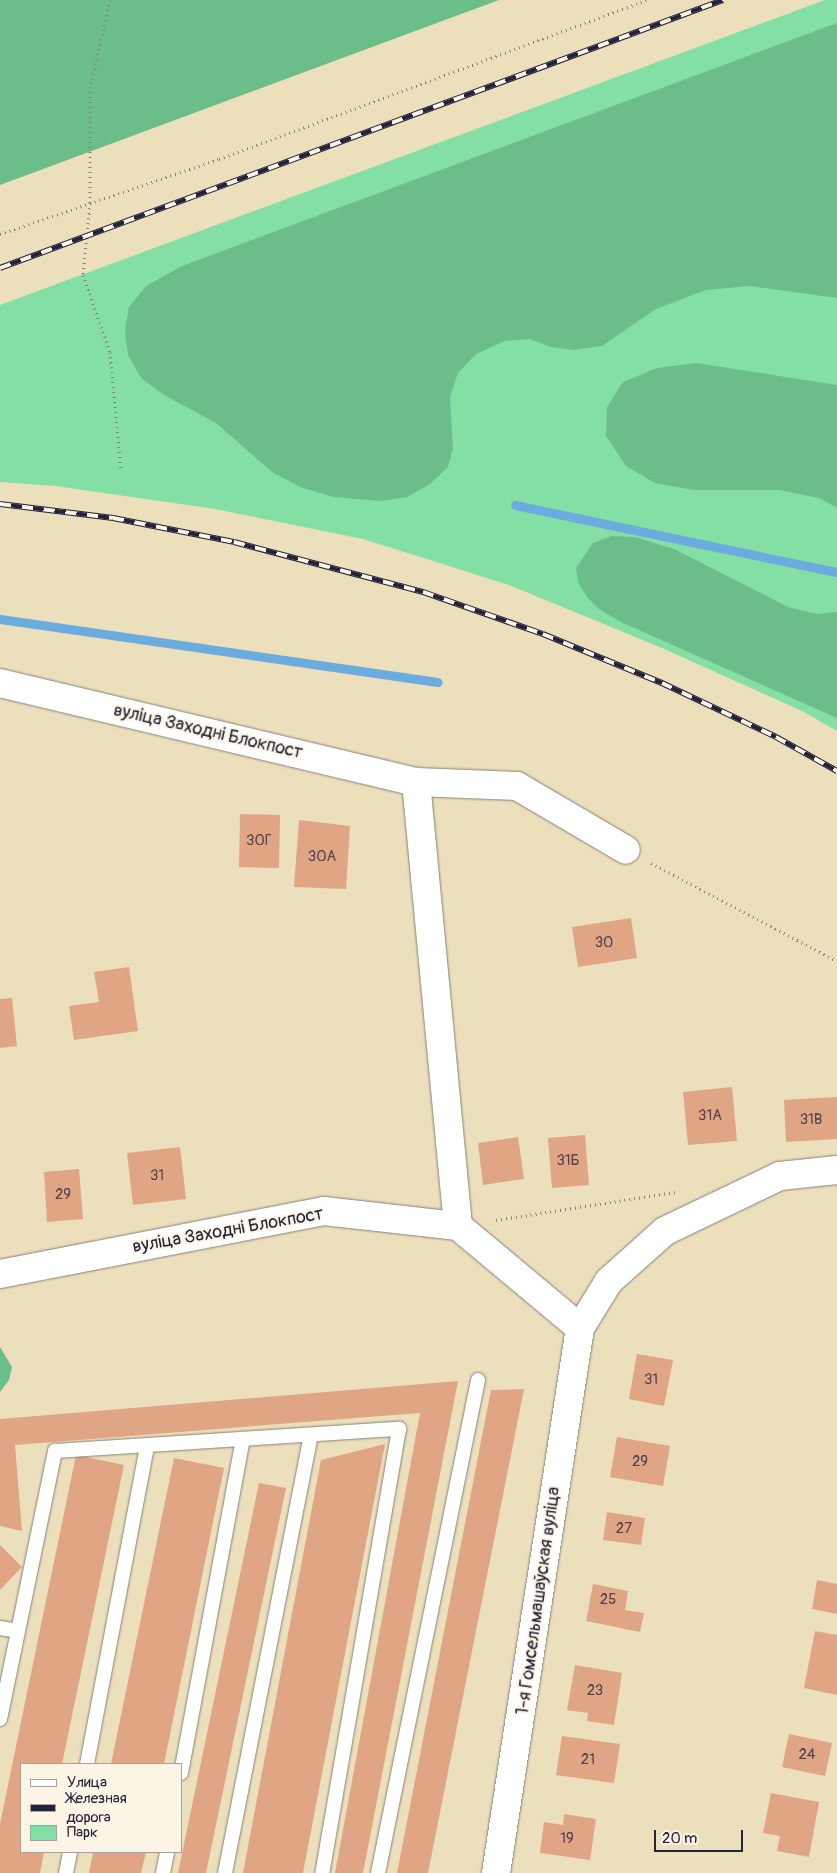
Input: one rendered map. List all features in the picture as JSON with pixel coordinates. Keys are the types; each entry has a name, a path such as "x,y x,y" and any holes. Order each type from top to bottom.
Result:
{"street":[{"name":"вуліца Заходні Блокпост","path":"0,683 416,782 517,786 626,850"},
{"path":"416,782 458,1226 580,1328 609,1281 666,1231 780,1176 837,1170"},
{"name":"вуліца Заходні Блокпост","path":"0,1274 324,1211 458,1226"},
{"name":"1-я Гомсельмашаўская вуліца","path":"496,1873 580,1328"}],"lane":[{"path":"378,1873 478,1380"},
{"path":"0,1719 55,1451 399,1429 322,1873"},
{"path":"225,1873 311,1435"},
{"path":"182,1768 243,1439"},
{"path":"87,1763 147,1446"},
{"path":"0,1628 18,1631"},
{"path":"66,1873 70,1853"},
{"path":"163,1873 167,1853"}],"path":[{"path":"110,0 90,88 90,203 83,275 110,352 120,470"},
{"path":"0,234 218,159 646,0"},
{"path":"626,850 837,961"},
{"path":"458,1226 683,1191"}],"green space":[{"path":"0,0 499,0 0,185"},
{"path":"825,0 837,0 837,731 804,712 662,648 509,585 363,539 215,509 55,486 0,482 0,305"},
{"path":"837,23 837,298 750,286 706,290 656,309 602,346 573,350 551,347 530,339 505,341 476,354 458,373 450,397 453,448 448,467 430,484 407,497 380,501 334,497 300,487 272,472 216,423 164,395 141,378 128,355 125,331 129,307 146,286 182,266"},
{"path":"696,363 837,385 837,508 819,498 779,490 693,490 655,483 626,466 606,436 607,407 623,382 657,368"},
{"path":"611,536 635,537 674,549 788,607 817,614 837,612 837,718 623,623 600,610 587,597 578,582 576,568 593,543"},
{"path":"0,1347 12,1367 9,1380 0,1392"}],"building":[{"path":"240,814 280,815 279,868 239,867"},
{"path":"299,820 350,826 346,889 294,887"},
{"path":"631,918 637,958 578,967 572,927"},
{"path":"129,967 138,1031 74,1040 69,1006 99,1002 94,972"},
{"path":"12,998 17,1046 0,1048 0,999"},
{"path":"732,1087 737,1141 688,1145 683,1092"},
{"path":"837,1097 837,1139 786,1142 784,1100"},
{"path":"585,1135 589,1185 552,1188 548,1138"},
{"path":"518,1137 524,1179 483,1185 478,1143"},
{"path":"180,1147 186,1199 133,1205 127,1153"},
{"path":"79,1169 83,1219 47,1222 44,1172"},
{"path":"637,1354 673,1360 664,1406 629,1399"},
{"path":"458,1381 363,1873 335,1873 420,1413 15,1445 22,1531 0,1526 0,1419"},
{"path":"524,1389 428,1873 397,1873 491,1390"},
{"path":"617,1437 670,1446 663,1486 610,1477"},
{"path":"385,1444 303,1873 243,1873 321,1460"},
{"path":"76,1455 124,1465 62,1763 20,1763 20,1853 44,1853 40,1873 0,1873 0,1824"},
{"path":"174,1458 224,1468 164,1763 111,1763"},
{"path":"259,1483 286,1488 206,1873 178,1873"},
{"path":"607,1512 645,1518 641,1545 603,1540"},
{"path":"0,1545 22,1567 0,1590"},
{"path":"817,1580 837,1584 837,1614 812,1609"},
{"path":"593,1584 628,1591 625,1610 644,1613 640,1632 586,1621"},
{"path":"815,1631 837,1635 837,1695 804,1688"},
{"path":"575,1665 622,1673 614,1725 587,1721 588,1713 567,1710"},
{"path":"789,1734 832,1743 825,1776 782,1767"},
{"path":"562,1736 620,1744 614,1783 556,1775"},
{"path":"771,1793 819,1802 809,1857 777,1851 780,1836 763,1833"},
{"path":"564,1814 596,1819 590,1860 540,1853 544,1822 563,1825"},
{"path":"93,1853 146,1853 141,1873 89,1873"}],"waterway":[{"path":"515,505 837,572"},
{"path":"0,619 437,682"}],"railway":[{"path":"0,268 723,0"},
{"path":"0,504 113,518 234,542 423,592 543,634 662,683 776,737 837,771"}]}
